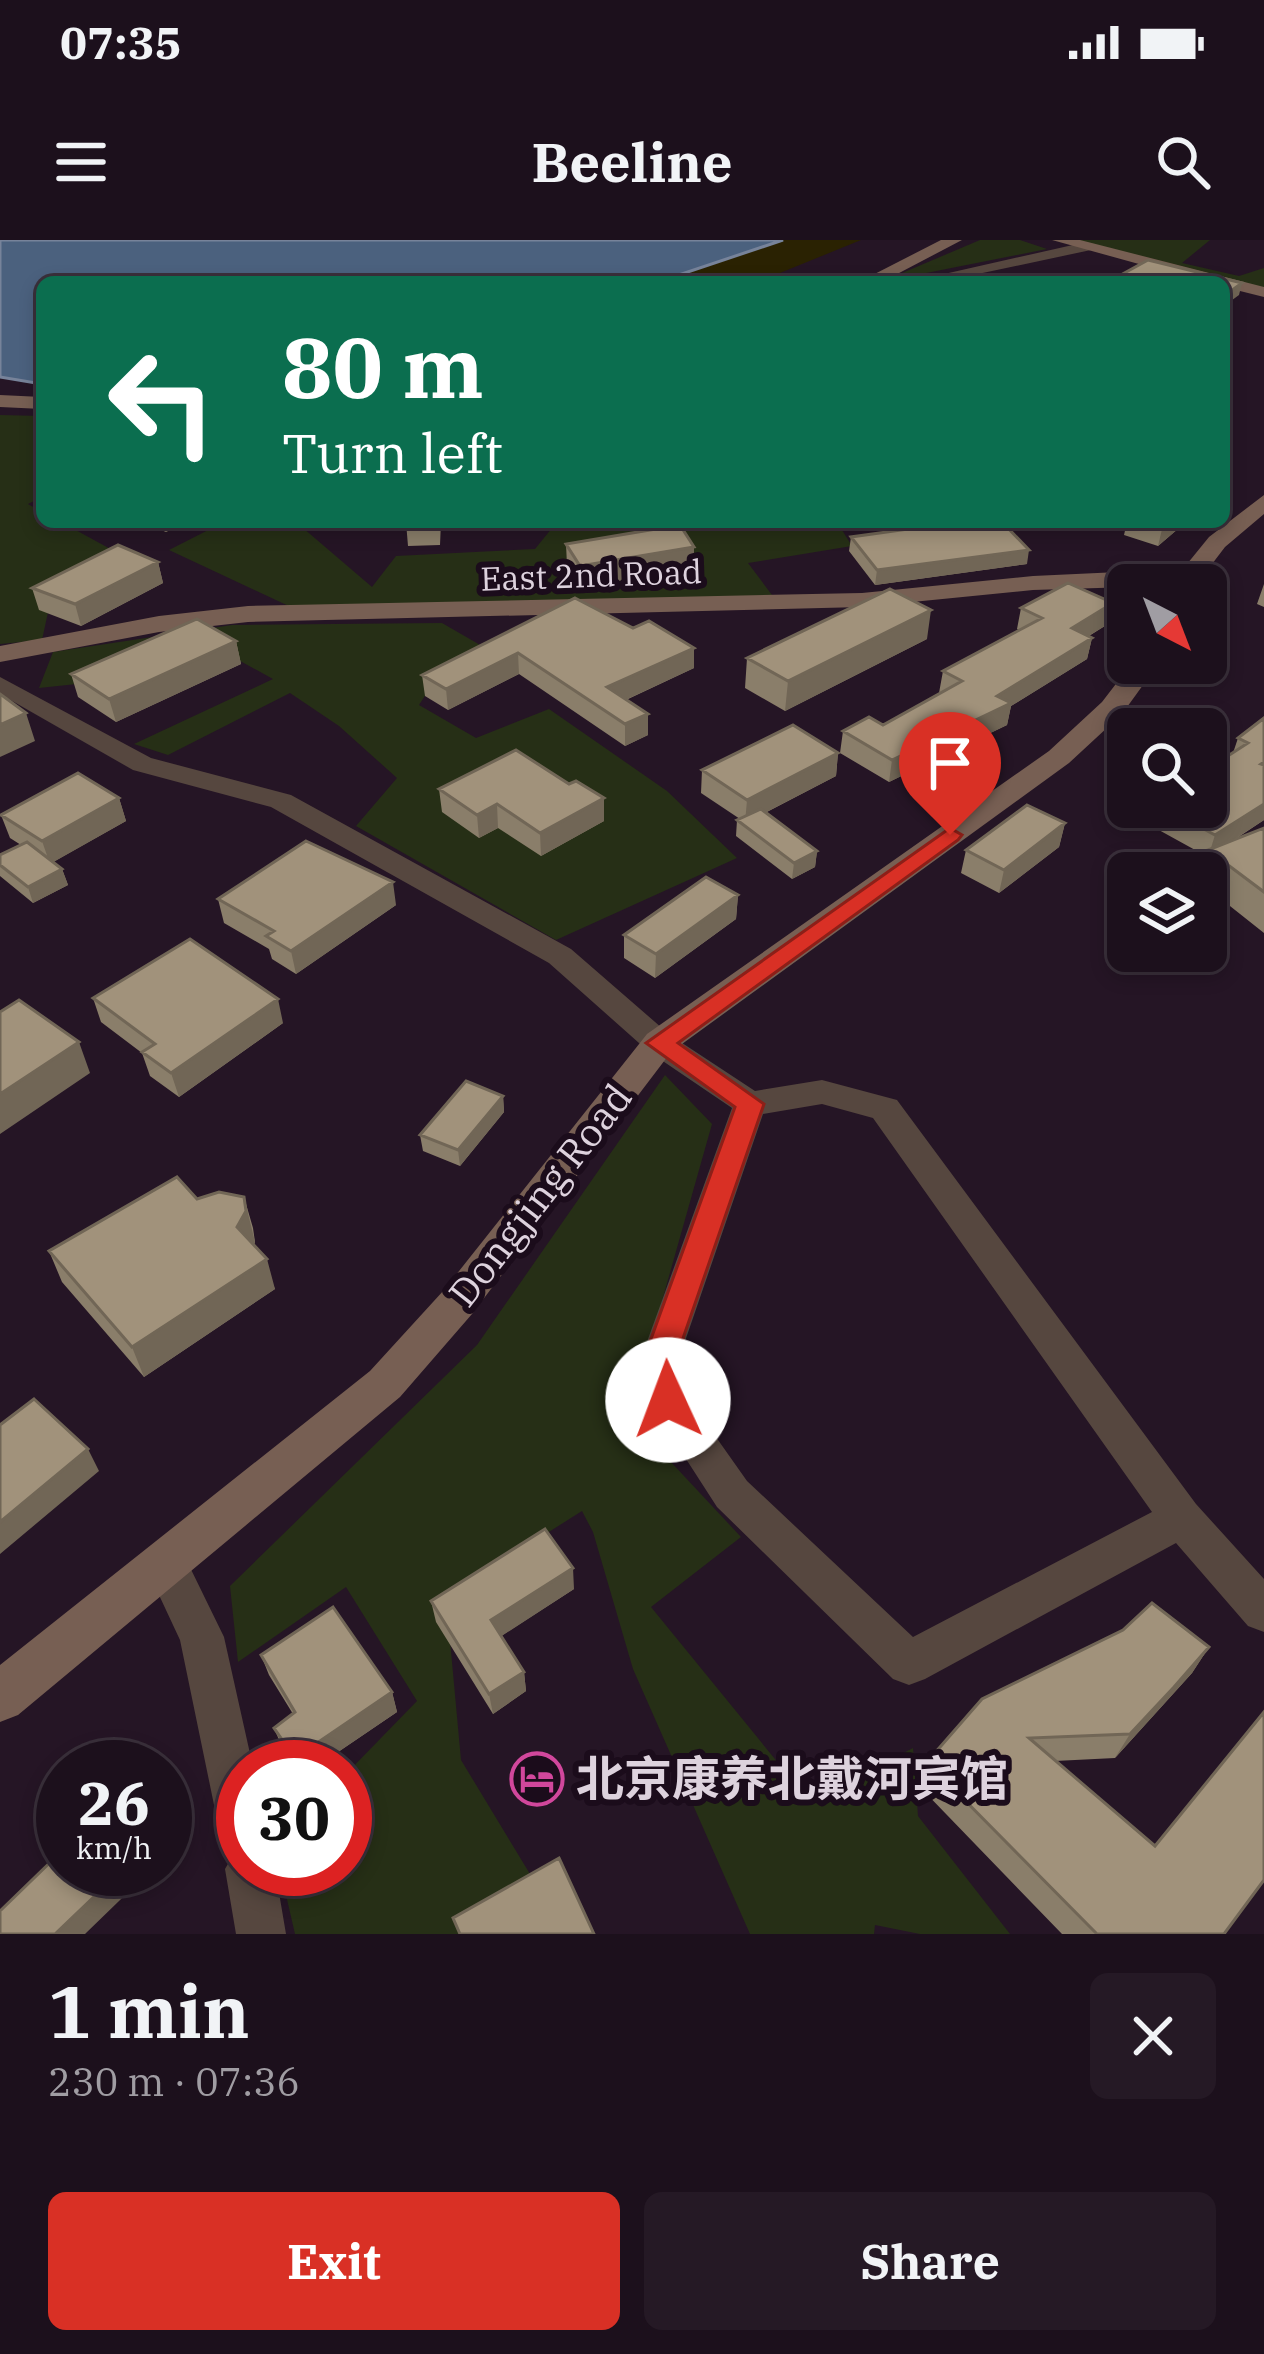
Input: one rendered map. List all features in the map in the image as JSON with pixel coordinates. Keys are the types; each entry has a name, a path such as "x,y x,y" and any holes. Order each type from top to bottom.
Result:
{"main road":[{"path":"880,276 954,240"},
{"path":"1060,240 1201,276"},
{"path":"1230,283 1264,292"},
{"path":"0,401 36,403"},
{"path":"1198,564 1264,502"},
{"name":"East 2nd Road","path":"0,655 159,624 248,614 862,600 1107,585"},
{"name":"Dongjing Road","path":"0,1697 385,1384 458,1302 659,1043 1059,757 1112,708 1130,684"}],"street":[{"path":"946,276 1086,247"},
{"path":"0,684 142,764 281,801 560,956 659,1043 750,1104 822,1092 885,1109 1181,1518 1264,1611"},
{"path":"750,1104 663,1350 668,1400 748,1510 909,1663 1181,1518"},
{"path":"167,1565 202,1637 224,1740"},
{"path":"255,1896 262,1934"}],"green space":[{"path":"980,240 1020,240 1047,249 911,276 895,276"},
{"path":"1061,240 1210,240 1182,263 1239,276 1264,268 1264,290 1230,282 1230,276 1207,276"},
{"path":"0,415 36,416 36,500 28,504 36,509 36,528 72,528 149,570 50,603 42,640 0,644"},
{"path":"212,528 303,528 372,587 396,556 535,549 552,528 841,528 852,546 748,563 775,599 293,608 169,550"},
{"path":"442,623 501,657 430,688 419,705 476,738 549,709 667,791 737,858 556,940 356,826 397,778 339,726 290,693 168,755 134,744 273,679 204,641 105,681 39,688 53,652 232,625"},
{"path":"665,1075 712,1124 647,1354 656,1446 741,1537 651,1607 810,1802 913,1748 918,1816 1010,1934 920,1934 875,1925 874,1934 750,1934 633,1669 593,1532 582,1511 446,1597 461,1760 530,1874 465,1934 295,1934 286,1896 372,1896 372,1747 417,1701 346,1587 238,1662 230,1586 477,1345"}],"sand":[{"path":"783,240 861,240 773,276 676,276"}],"water":[{"path":"0,240 783,240 676,276 36,276 36,383 0,377"}],"building":[{"path":"1148,260 1213,276 1119,276"},
{"path":"682,528 694,547 580,566 566,544"},
{"path":"1008,528 1029,550 877,570 851,537 909,529"},
{"path":"118,545 158,562 75,604 32,588"},
{"path":"1068,583 1107,600 1107,607 1072,628 1092,638 997,696 1011,703 892,760 843,731 869,717 883,725 962,681 943,671 1042,618 1021,608"},
{"path":"890,589 931,610 788,681 747,658"},
{"path":"575,598 633,628 649,621 694,648 607,687 648,714 625,724 518,653 446,689 422,675"},
{"path":"197,619 236,641 109,699 71,674"},
{"path":"0,694 26,713 0,725"},
{"path":"1264,718 1264,804 1227,827 1227,756 1248,743 1238,738"},
{"path":"793,725 838,753 747,800 702,770"},
{"path":"516,750 569,784 576,781 604,798 540,833 497,804 477,815 439,789"},
{"path":"78,773 119,798 42,841 1,815"},
{"path":"1027,805 1065,823 1004,870 966,850"},
{"path":"761,809 817,851 794,863 737,820"},
{"path":"1264,828 1264,892 1227,864 1227,852 1208,850"},
{"path":"306,841 393,882 291,951 266,936 274,931 218,899"},
{"path":"27,842 62,869 28,887 0,865 0,855"},
{"path":"706,877 738,895 656,954 624,935"},
{"path":"190,939 278,999 171,1073 142,1052 155,1044 93,998"},
{"path":"19,1000 79,1042 0,1094 0,1012"},
{"path":"466,1081 503,1096 458,1150 420,1135"},
{"path":"177,1177 197,1199 219,1192 244,1197 246,1211 237,1227 267,1259 132,1347 49,1251"},
{"path":"34,1399 88,1449 0,1522 0,1425"},
{"path":"545,1529 573,1568 491,1620 524,1672 489,1694 431,1601"},
{"path":"1152,1603 1209,1647 1174,1687 1130,1734 1029,1738 1155,1846 1264,1712 1264,1880 1224,1934 1097,1934 927,1762 982,1699 1123,1630"},
{"path":"333,1607 392,1692 321,1740 282,1740 274,1728 295,1712 261,1655"},
{"path":"559,1858 594,1934 460,1934 453,1918"},
{"path":"36,1876 36,1896 95,1896 55,1934 0,1934 0,1911"}],"place":[{"name":"北京康养北戴河宾馆","path":"537,1779"}],"route":[{"path":"668,1400 663,1350 750,1104 659,1043 950,835"}]}
